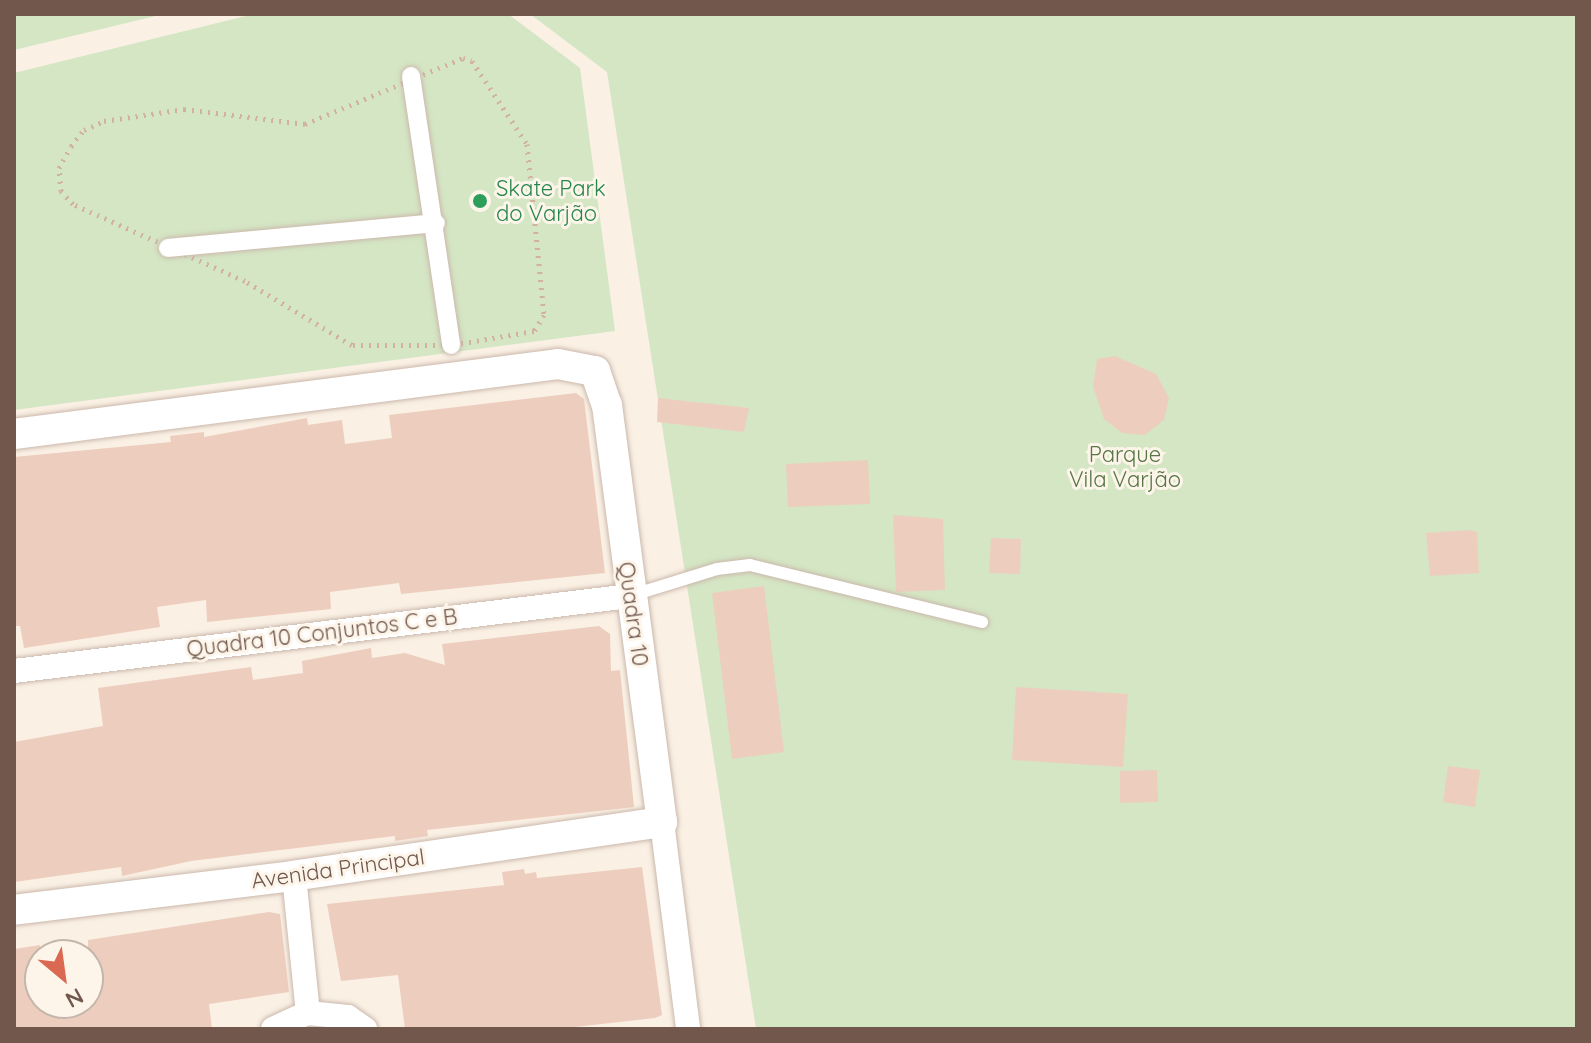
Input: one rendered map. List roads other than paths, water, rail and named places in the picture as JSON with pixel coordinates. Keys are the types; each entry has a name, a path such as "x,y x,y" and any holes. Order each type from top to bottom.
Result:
{"street":[{"path":"411,76 436,223 451,345"},
{"path":"168,248 436,223"},
{"name":"Quadra 10","path":"14,434 558,364 595,371 607,405 662,822"},
{"name":"Quadra 10 Conjuntos C e B","path":"14,671 630,596"},
{"path":"662,822 688,1029"},
{"name":"Avenida Principal","path":"14,910 294,876 662,822"},
{"path":"294,876 308,1013"},
{"path":"273,1029 308,1013 348,1017 365,1029"}],"lane":[{"path":"630,596 717,569 750,565 982,622"}],"place":[{"name":"Skate Park do Varjão","path":"480,201"}],"park label":[{"name":"Parque Vila Varjão","path":"1125,466"}]}
